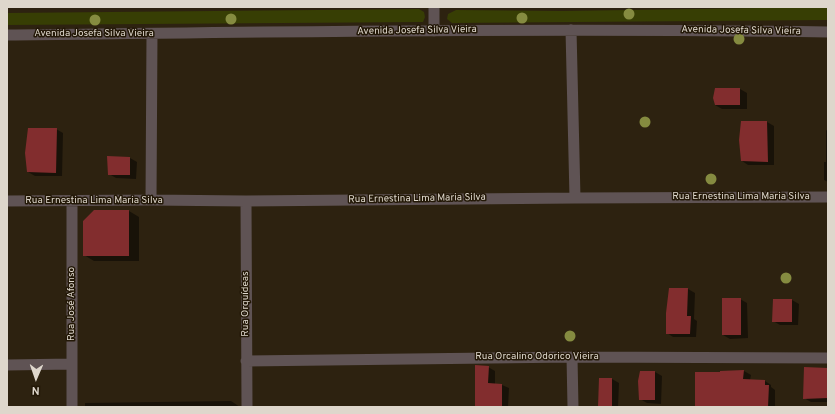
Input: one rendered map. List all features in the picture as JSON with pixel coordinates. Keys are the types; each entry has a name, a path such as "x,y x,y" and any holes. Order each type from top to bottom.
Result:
{"street":[{"path":"434,7 434,31"},
{"path":"571,30 575,198"},
{"name":"Avenida Josefa Silva Vieira","path":"7,35 571,30 828,32"},
{"path":"151,200 152,34"},
{"name":"Rua Ernestina Lima Maria Silva","path":"7,201 828,197"},
{"name":"Rua José Afonso","path":"72,201 72,407"},
{"name":"Rua Orquídeas","path":"246,201 247,407"},
{"path":"572,356 573,407"},
{"name":"Rua Orcalino Odorico Vieira","path":"246,360 572,356 828,358"},
{"path":"7,365 72,364"}],"green space":[{"path":"828,7 828,20 452,23 447,19 448,14 456,10 562,11"},
{"path":"419,9 424,12 425,17 423,22 7,25 7,13"}],"building":[{"path":"715,88 740,88 740,105 715,105 713,98"},
{"path":"741,121 767,121 768,162 741,161 739,140"},
{"path":"28,128 57,128 56,173 27,172 25,153"},
{"path":"107,156 130,157 130,175 108,175"},
{"path":"94,210 129,210 129,256 83,256 83,221"},
{"path":"669,288 688,288 687,316 691,316 690,334 666,334 666,313"},
{"path":"722,298 741,298 741,335 722,335"},
{"path":"773,299 792,299 792,322 772,322"},
{"path":"475,365 489,366 488,383 502,384 502,407 475,407"},
{"path":"804,367 828,368 828,398 803,399"},
{"path":"744,370 743,379 765,380 765,385 769,385 768,407 695,407 695,372"},
{"path":"640,371 655,371 655,400 639,400 638,381"},
{"path":"599,378 612,378 612,407 598,407"}]}
